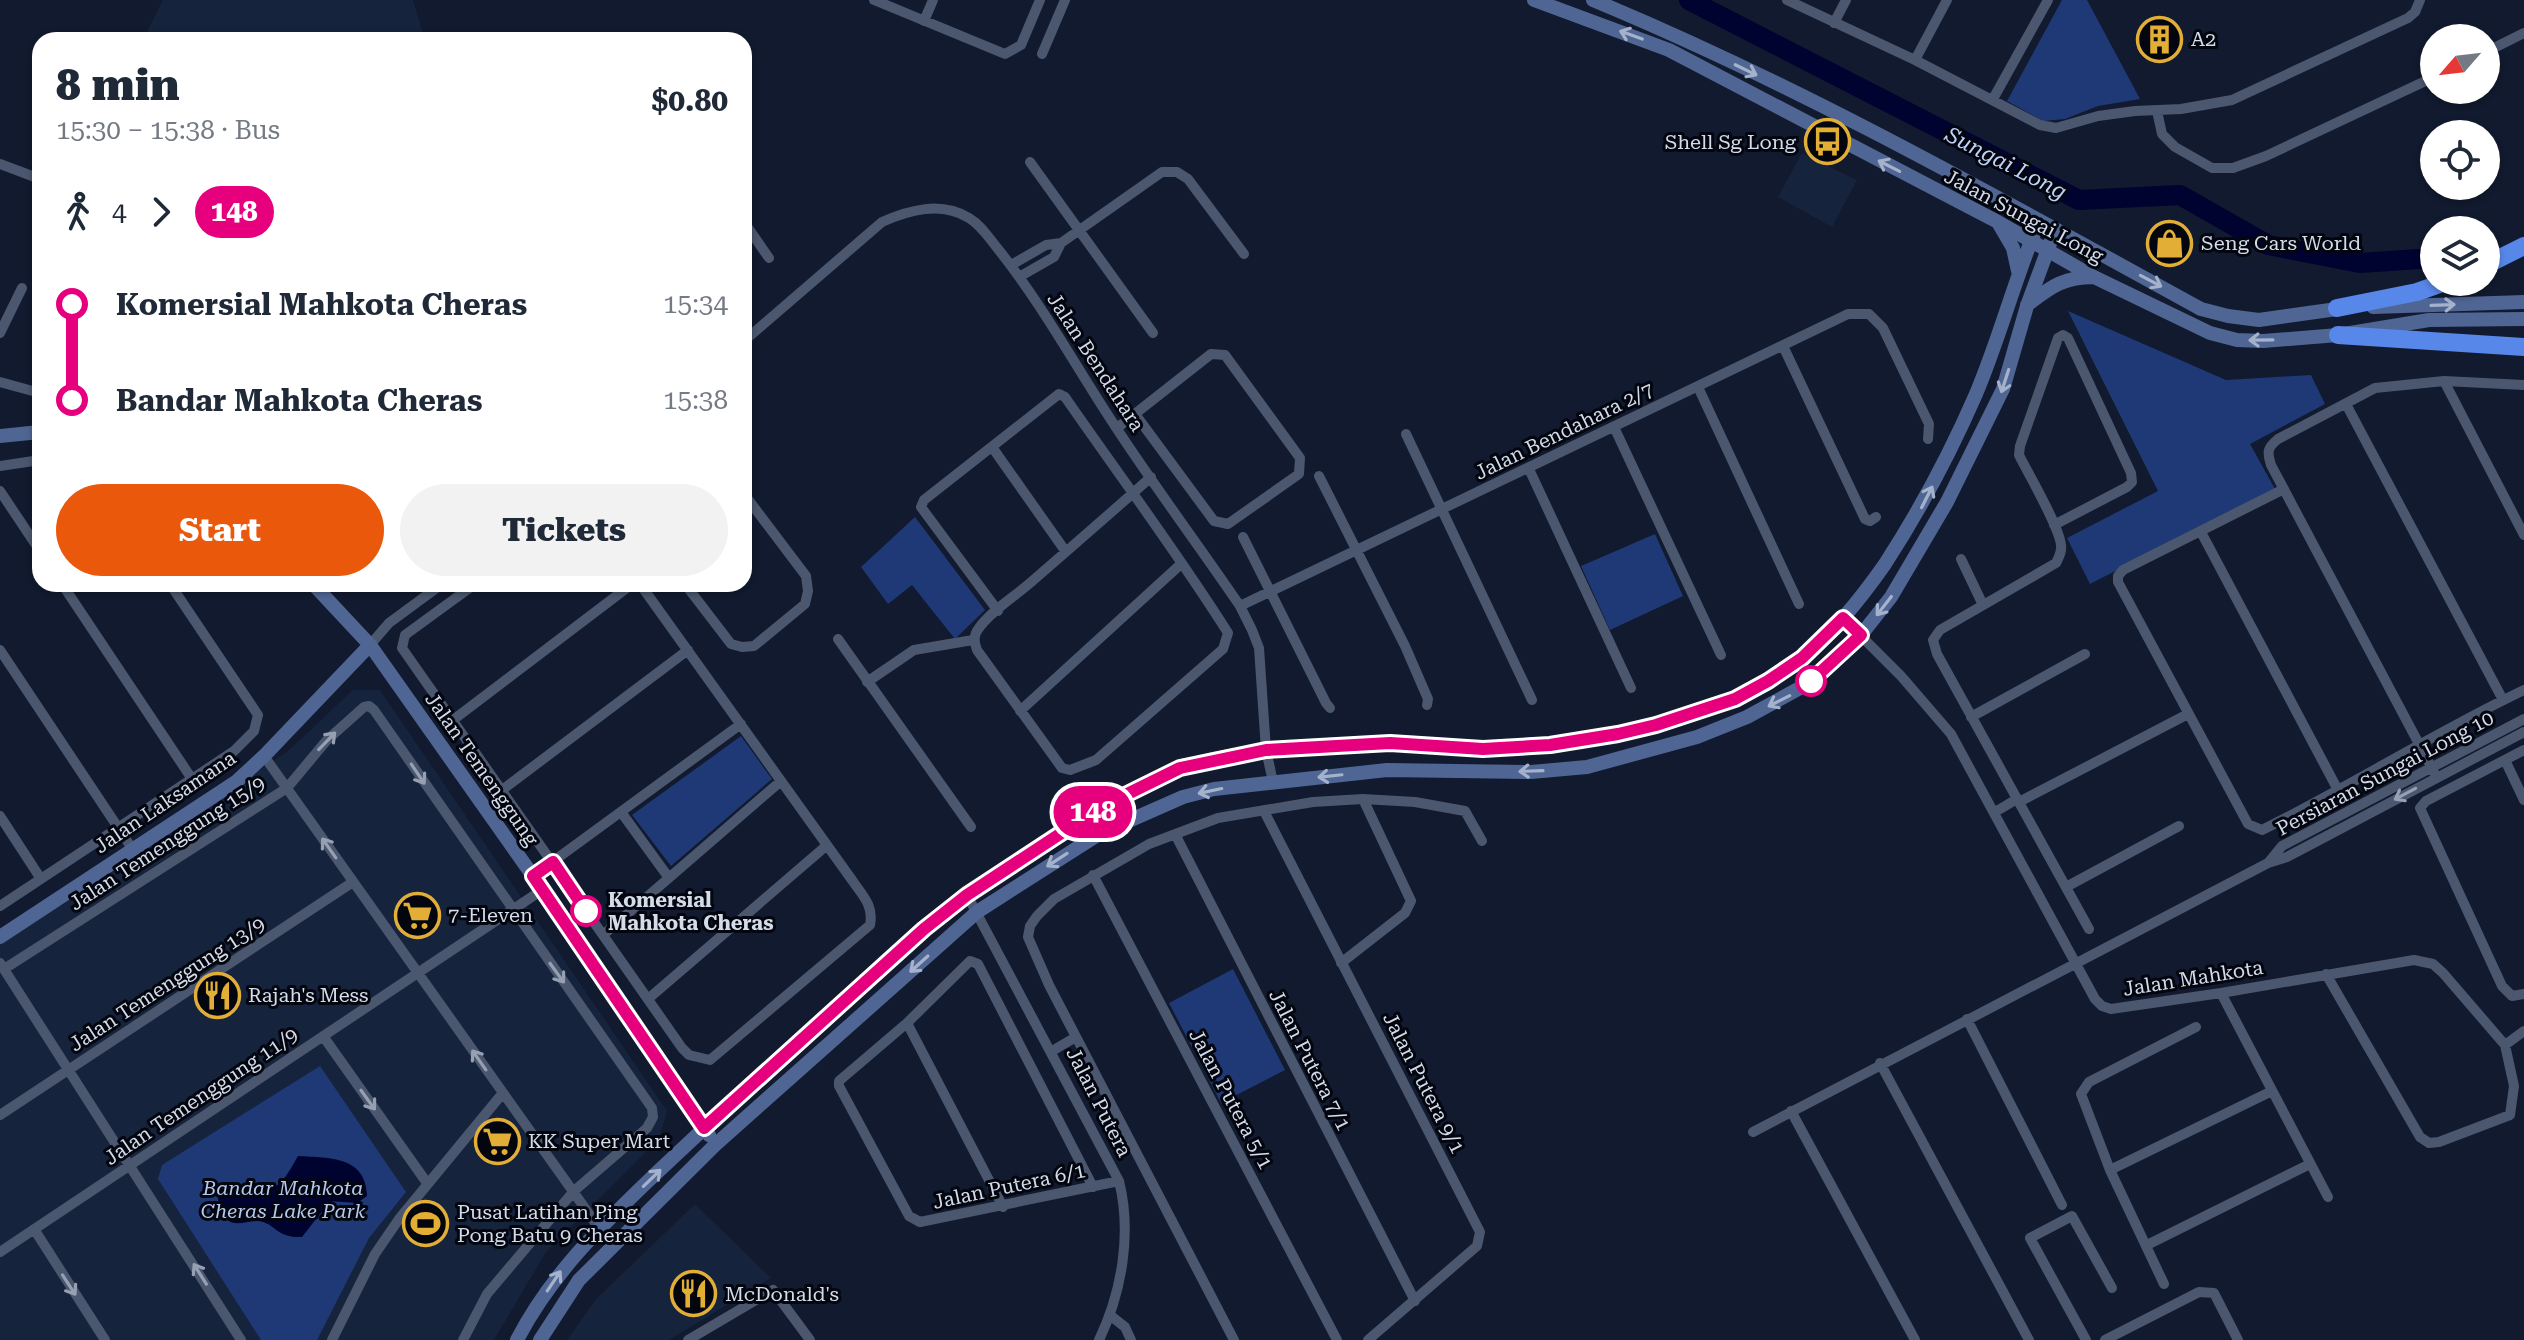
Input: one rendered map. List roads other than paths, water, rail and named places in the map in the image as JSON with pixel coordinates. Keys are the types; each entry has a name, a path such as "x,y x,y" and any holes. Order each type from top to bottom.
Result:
{"highway":[{"path":"2500,258 2524,246"},
{"path":"2337,308 2420,291"},
{"path":"2338,335 2524,347"}],"street":[{"path":"874,0 1005,54 1021,45 1040,0"},
{"path":"924,21 933,0"},
{"path":"1042,54 1065,0"},
{"name":"Jalan Sungai Long","path":"1534,0 1669,50 1998,222 2094,277 2210,333 2237,340 2263,341 2338,335 2429,320 2524,319"},
{"name":"Jalan Sungai Long","path":"1593,0 1676,35 1859,125 2201,309 2259,320 2337,308 2524,302"},
{"path":"1787,0 1915,60 2040,125 2056,128 2098,116 2181,109 2232,100 2408,18 2415,12 2420,0"},
{"path":"1834,23 1846,0"},
{"path":"1915,60 1947,0"},
{"path":"1993,99 2048,0"},
{"path":"2500,45 2524,33"},
{"path":"1669,50 1676,35"},
{"path":"2157,111 2162,134 2175,147 2212,168 2233,168 2266,156 2420,84"},
{"path":"1030,162 1153,333"},
{"path":"0,164 32,176"},
{"path":"1019,277 1054,257 1061,243 1162,172 1177,172 1188,179 1244,254"},
{"name":"Jalan Bendahara","path":"752,334 882,222 906,212 947,209 970,218 1011,265 1117,428 1238,604 1252,630 1259,648 1266,750 1273,782"},
{"path":"517,1340 559,1272 599,1228 704,1128 924,929 967,895 1101,807 1180,768 1266,750 1390,743 1483,749 1550,745 1618,734 1735,699 1802,658 1843,618 1873,581 1920,511 1977,392 2039,221"},
{"path":"1998,222 2013,248 2018,272"},
{"path":"540,1340 579,1280 715,1145 977,912 1099,834 1183,797 1214,789 1387,770 1531,772 1587,767 1619,760 1697,737 1790,695 1827,668 1861,635 1905,576 1947,502 2003,389 2027,306 2055,230"},
{"path":"752,234 769,258"},
{"path":"1011,265 1046,245 1061,243"},
{"path":"2027,306 2053,286 2072,277 2094,277"},
{"path":"0,333 22,288"},
{"name":"Jalan Bendahara 2/7","path":"1238,604 1529,469 1848,314 1869,314 1883,328 1929,424 1928,439"},
{"path":"2054,525 2132,482 2131,473 2068,338 2063,335 2058,338 2019,455 2062,543 2061,552 2056,563 1940,630 1933,640 1937,654 1971,717 2089,929"},
{"path":"1783,346 1865,519 1870,521 1876,517"},
{"path":"1117,428 1211,354 1225,355 1300,458 1299,474 1228,524 1214,521 1135,414"},
{"path":"2444,381 2524,535"},
{"path":"2434,771 2267,453 2278,439 2375,388 2444,381 2524,385"},
{"path":"0,382 32,391"},
{"path":"1698,387 1799,604"},
{"path":"998,611 921,507 924,500 1059,394 1065,397 1132,494 1181,564 1228,633 1223,649 1096,760 1070,770 1062,768 977,650 973,640 978,628 998,611 1066,552 1132,494 1151,477"},
{"path":"2346,404 2503,700"},
{"path":"1614,427 1721,655"},
{"path":"0,436 32,433"},
{"path":"1406,434 1532,700"},
{"path":"992,447 1066,552"},
{"path":"0,466 32,461"},
{"path":"1529,469 1631,688"},
{"path":"1319,476 1405,646 1428,699 1427,705"},
{"path":"2284,489 2123,570 2118,576 2118,582 2248,824 2262,830 2339,792 2419,744 2524,690"},
{"path":"0,491 32,539"},
{"path":"691,592 731,644 742,647 754,646 805,604 808,591 806,576 752,505"},
{"path":"2201,532 2339,792"},
{"path":"1243,537 1272,588 1330,708"},
{"path":"1961,559 1983,605"},
{"path":"1020,711 1181,564"},
{"path":"67,592 192,779"},
{"path":"0,906 192,779 248,740 254,731 258,715 175,592"},
{"name":"Jalan Temenggung","path":"320,592 370,645 533,876 715,1145"},
{"path":"370,645 389,623 431,592"},
{"path":"464,592 405,635 402,648 689,1055 710,1060 870,925 872,914 869,905 646,592"},
{"path":"453,720 621,592"},
{"name":"Jalan Mahkota","path":"1843,618 1901,676 1951,734 2095,999 2102,1006 2111,1009 2221,993 2326,974 2414,960 2433,964 2505,1045 2514,1086 2510,1115 2439,1142 2429,1143 2420,1137 2326,974"},
{"path":"838,639 971,827"},
{"path":"867,682 914,650 973,640"},
{"name":"Jalan Laksamana","path":"0,937 237,781 370,645"},
{"path":"0,650 133,850"},
{"path":"502,790 688,650"},
{"path":"1971,717 2085,654"},
{"name":"Jalan Temenggung 15/9","path":"2,966 287,788 327,740 369,706 512,910"},
{"path":"1997,815 2188,714"},
{"name":"Persiaran Sungai Long 10","path":"1880,1063 2268,863 2287,857 2524,719"},
{"path":"533,876 741,724"},
{"name":"Persiaran Sungai Long 10","path":"2434,771 2524,732"},
{"path":"2524,750 2426,801 2420,808 2502,986 2512,996 2524,994"},
{"path":"264,756 599,1228"},
{"path":"2505,760 2524,800"},
{"path":"603,935 781,781"},
{"path":"1341,963 1405,913 1411,901 1363,799"},
{"path":"1234,1340 1076,1037 1028,937 1037,916 1054,899 1149,844 1218,818 1313,802 1363,799 1460,808 1470,815 1482,841"},
{"name":"Jalan Putera 9/1","path":"1264,811 1480,1232 1477,1246 1368,1340"},
{"path":"621,812 669,878"},
{"path":"0,816 41,879"},
{"path":"2066,887 2179,826"},
{"name":"Jalan Putera 7/1","path":"1175,834 1415,1301"},
{"path":"648,999 826,846"},
{"name":"Jalan Putera 5/1","path":"1093,875 1337,1340"},
{"name":"Jalan Temenggung 13/9","path":"0,1115 353,882"},
{"name":"Jalan Temenggung 11/9","path":"0,1252 542,890"},
{"name":"Jalan Putera","path":"967,895 1119,1181 1126,1214 1126,1238 1111,1316 1099,1340"},
{"path":"463,1340 487,1294 574,1191 647,1128 653,1117 652,1108 512,910"},
{"name":"Jalan Putera 6/1","path":"1093,1187 978,964 970,961 907,1023 839,1081 909,1216 920,1222 1003,1207 1093,1187 1119,1181"},
{"path":"2,966 241,1340"},
{"path":"2221,993 2328,1197"},
{"path":"1967,1019 2062,1205"},
{"path":"907,1023 1003,1207"},
{"path":"2164,1284 2110,1170 2081,1094 2089,1082 2196,1027"},
{"path":"2505,1045 2524,1031"},
{"path":"323,1036 427,1183"},
{"path":"1052,1051 1076,1037"},
{"path":"1753,1132 1880,1063 2029,1340"},
{"path":"2110,1170 2272,1091"},
{"path":"332,1340 375,1254 427,1183 502,1094"},
{"path":"1791,1111 1915,1340"},
{"path":"2147,1245 2310,1164"},
{"path":"2086,1340 2030,1238 2072,1216 2112,1288"},
{"path":"34,1229 105,1340"},
{"path":"694,1339 773,1290 810,1340"},
{"path":"2105,1340 2123,1336 2199,1292 2207,1291 2214,1293 2238,1340"},
{"path":"1111,1316 1125,1327 1131,1340"}],"waterway":[{"name":"Sungai Long","path":"1689,0 2079,200 2180,195 2268,245 2360,263 2420,259"}],"place":[{"name":"A2","path":"2160,39"},
{"name":"Shell Sg Long","path":"1827,142"},
{"name":"Seng Cars World","path":"2170,243"},
{"name":"Komersial Mahkota Cheras","path":"586,911"},
{"name":"7-Eleven","path":"417,915"},
{"name":"Rajah's Mess","path":"217,995"},
{"name":"KK Super Mart","path":"497,1141"},
{"name":"Pusat Latihan Ping Pong Batu 9 Cheras","path":"426,1223"},
{"name":"McDonald's","path":"694,1294"}],"park label":[{"name":"Bandar Mahkota Cheras Lake Park","path":"283,1200"}]}
